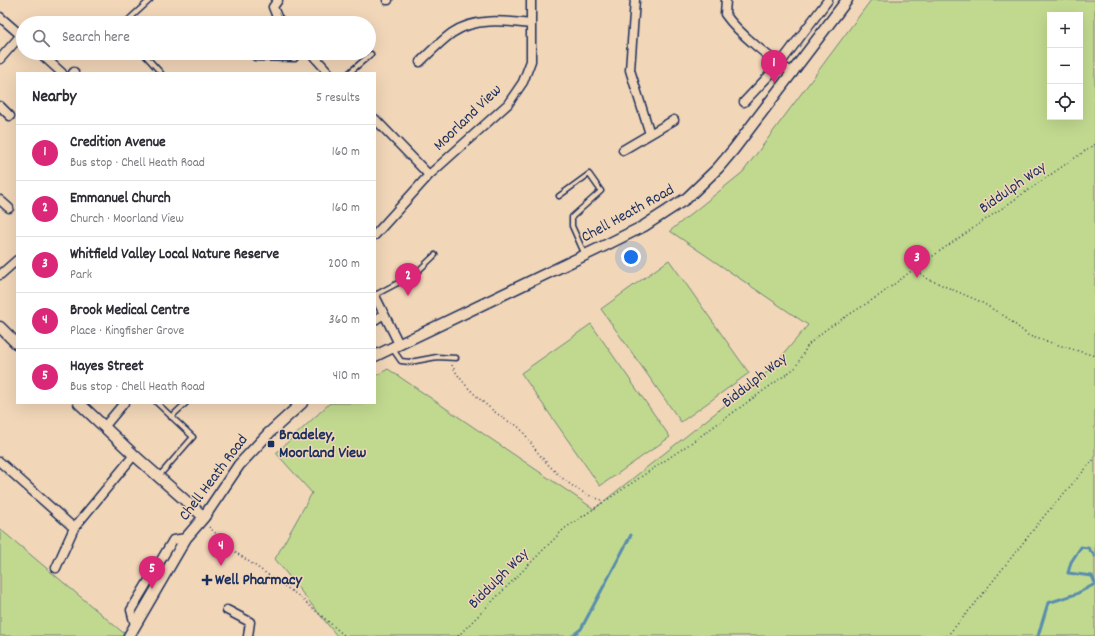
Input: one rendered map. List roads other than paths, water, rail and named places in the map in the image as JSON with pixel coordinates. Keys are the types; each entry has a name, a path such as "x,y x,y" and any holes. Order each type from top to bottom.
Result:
{"street":[{"name":"Moorland View","path":"376,234 429,175 508,104 523,82 531,61 531,0"},
{"path":"635,0 630,70 650,134"},
{"path":"726,0 725,14 731,23 780,65 793,73"},
{"path":"744,102 780,65 828,0"},
{"name":"Chell Heath Road","path":"376,356 644,226 687,198 718,168 734,149 847,0"},
{"path":"276,4 278,16"},
{"path":"0,17 16,31"},
{"path":"420,62 452,32 472,23 497,21 531,24"},
{"path":"0,60 16,43"},
{"path":"48,60 61,72"},
{"path":"317,60 329,72"},
{"path":"0,106 10,116"},
{"path":"376,120 429,175"},
{"path":"623,150 674,120"},
{"path":"0,200 9,208"},
{"path":"0,276 16,261"},
{"path":"376,298 384,314 396,346"},
{"path":"376,319 384,314"},
{"path":"0,327 16,343"},
{"path":"80,404 203,518"},
{"path":"104,427 123,404"},
{"name":"Chell Heath Road","path":"129,636 186,538 203,518 239,465 269,432 301,404"},
{"path":"56,568 74,528 134,455"},
{"path":"0,462 74,528"},
{"path":"227,610 250,622 248,636"}],"lane":[{"path":"133,16 150,0"},
{"path":"149,60 160,72"},
{"path":"350,72 364,60"},
{"path":"559,196 589,174 601,191 572,217 572,226 585,255"},
{"path":"376,295 415,274 436,255"},
{"path":"396,346 401,361 410,362 437,356 456,358"},
{"path":"158,404 193,437 159,476"},
{"path":"171,417 185,404"}],"waterway":[{"path":"572,636 581,629 631,535"},
{"path":"1095,556 1088,548 1081,547 1071,562 1068,573 1092,576 1095,583"},
{"path":"1038,636 1048,603 1076,594 1095,584"}],"place":[{"name":"Credition Avenue","path":"774,83"},
{"name":"Whitfield Valley Local Nature Reserve","path":"917,278"},
{"name":"Emmanuel Church","path":"408,296"},
{"name":"Bradeley, Moorland View","path":"271,444"},
{"name":"Brook Medical Centre","path":"221,566"},
{"name":"Well Pharmacy","path":"207,580"},
{"name":"Hayes Street","path":"152,589"}]}
